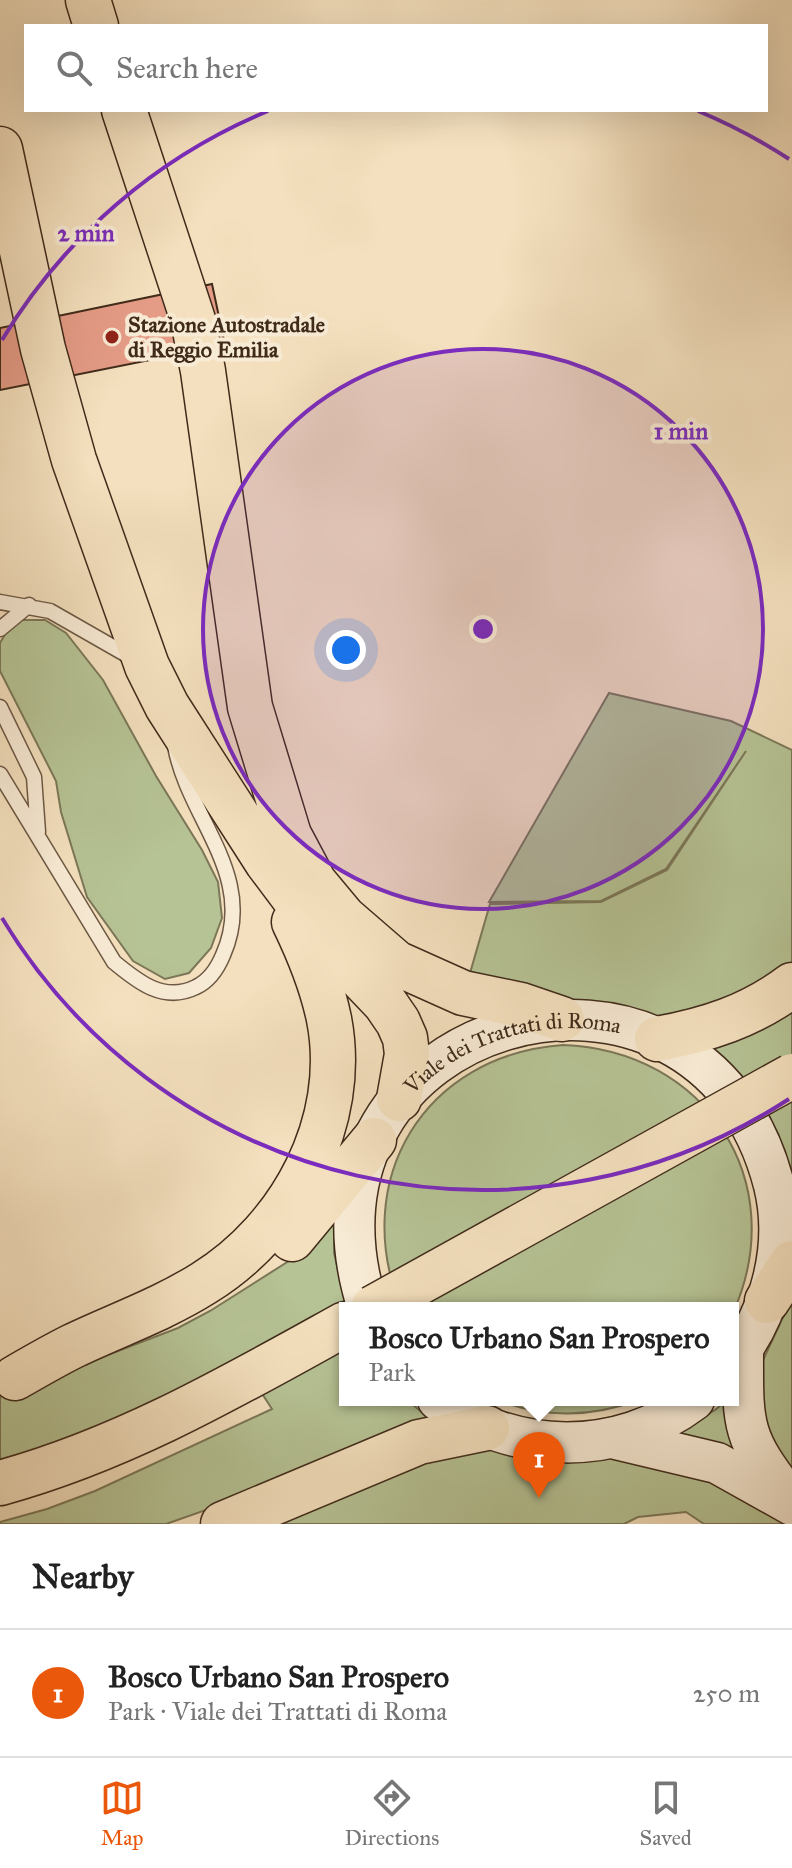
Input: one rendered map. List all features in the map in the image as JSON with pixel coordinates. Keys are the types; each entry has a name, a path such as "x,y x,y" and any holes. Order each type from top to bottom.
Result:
{"highway":[{"path":"88,0 95,24"},
{"path":"125,112 193,320 203,371 250,707 289,835 314,882 344,918 396,963 463,993 521,1005 562,1019"},
{"path":"0,149 43,349 70,446 147,666 167,706 267,862 327,942 385,1003 398,1022 405,1038 407,1054 399,1099"},
{"path":"7,1381 73,1346 177,1299 228,1266 276,1221 309,1165 328,1104 332,1073 329,1019 312,961 267,862"},
{"path":"657,1039 734,1020 792,985"},
{"name":"Viale dei Trattati di Roma","path":"381,1302 792,1076"},
{"path":"437,1302 792,1105"},
{"path":"7,1381 176,1316 230,1288 284,1247 374,1140"},
{"path":"767,1301 792,1263"},
{"path":"0,1511 142,1461 339,1328"},
{"path":"0,1483 91,1454 231,1402 339,1356"},
{"path":"223,1524 419,1442 487,1428"}],"street":[{"name":"Viale dei Trattati di Roma","path":"368,1302 356,1266 354,1223 360,1180 374,1140 399,1099 433,1066 472,1041 516,1025 562,1019 611,1024 657,1039 695,1062 741,1110 762,1149 775,1192 779,1225 777,1258 767,1301 739,1353"},
{"path":"739,1365 748,1435 761,1461 792,1503"},
{"path":"448,1406 487,1428 511,1436 561,1443 612,1438 663,1420 685,1406"},
{"path":"612,1438 717,1463 792,1503"}],"lane":[{"path":"1,600 50,611 147,666"},
{"path":"0,629 29,605"},
{"path":"0,774 114,962 140,985 169,994 197,987 217,968 231,938 235,905 226,867 180,773 167,706"},
{"path":"0,707 34,777 38,837"}],"green space":[{"path":"19,620 45,620 66,633 103,680 218,882 222,918 211,948 189,973 165,979 133,961 87,897 61,812 56,781 0,671 0,643"},
{"path":"609,693 731,721 792,750 792,1248 733,1088 466,987 490,904 601,902 667,870 746,751 666,869 601,901 489,902"},
{"path":"563,1045 613,1053 658,1070 695,1097 723,1131 743,1172 751,1216 748,1264 736,1302 399,1302 387,1260 385,1214 393,1171 410,1132 437,1099 472,1072 514,1054"},
{"path":"334,1209 334,1253 346,1302 339,1302 339,1406 414,1406 430,1419 266,1489 166,1524 0,1524 95,1491 272,1409 257,1386 0,1470 0,1396 178,1328 292,1259"},
{"path":"792,1298 792,1479 764,1443 758,1371"},
{"path":"515,1406 621,1406 568,1414"},
{"path":"720,1406 729,1406 745,1454 667,1438"},
{"path":"469,1447 664,1453 782,1517 784,1524 704,1524 686,1512 638,1517 624,1524 262,1524 390,1467"}],"building":[{"name":"Stazione Autostradale di Reggio Emilia","path":"212,284 225,345 0,390 0,328"}],"place":[{"name":"Stazione Autostradale di Reggio Emilia","path":"112,337"},
{"name":"Bosco Urbano San Prospero","path":"539,1498"}]}
